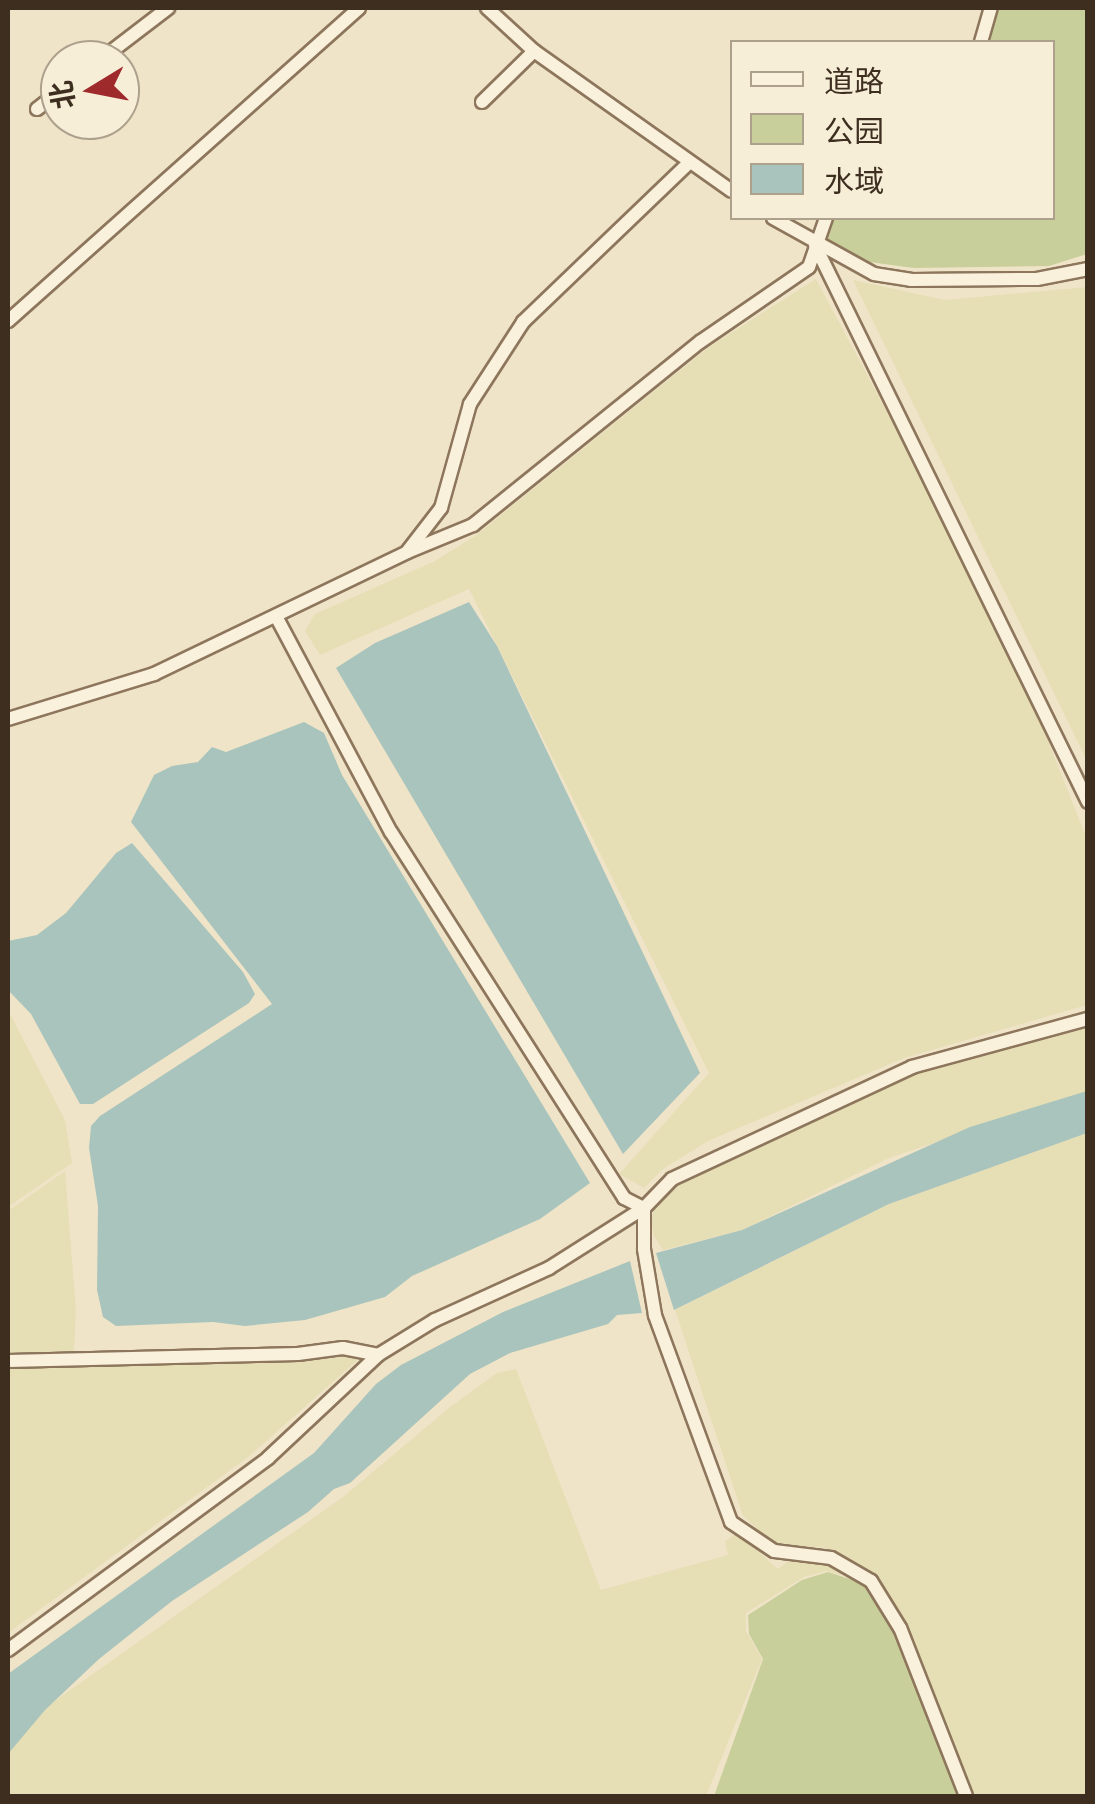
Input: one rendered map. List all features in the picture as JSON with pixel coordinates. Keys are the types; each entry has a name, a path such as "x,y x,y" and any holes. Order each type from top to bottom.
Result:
{"street":[{"path":"126,40 168,8"},
{"path":"8,321 359,8"},
{"path":"487,8 534,51 730,190"},
{"path":"982,40 990,8"},
{"path":"482,102 534,51"},
{"path":"408,552 442,508 470,404 524,322 689,163"},
{"path":"776,220 874,274 912,280 1038,279 1087,270"},
{"path":"8,719 154,674 473,524 700,342 808,267 825,220"},
{"path":"816,245 1088,802"},
{"path":"278,618 391,832 624,1198 644,1208"},
{"path":"8,1650 268,1458 378,1355 435,1320 549,1268 644,1208 672,1179 912,1067 1088,1019"},
{"path":"644,1208 644,1249 655,1315 731,1522 774,1552 830,1558 871,1580 900,1628 966,1796"},
{"path":"8,1361 298,1354 343,1348 378,1355"}],"shaded area":[{"path":"816,279 1006,635 1087,839 1087,1005 904,1058 708,1141 663,1169 644,1188 619,1174 709,1073 469,589 320,655 305,631 315,614 435,561 475,536 709,347"},
{"path":"853,280 945,300 1087,287 1087,761"},
{"path":"8,1010 65,1120 72,1163 8,1207"},
{"path":"1087,1023 1087,1092 889,1158 742,1230 663,1250 654,1236 651,1220 656,1205 676,1185 714,1163 917,1073"},
{"path":"1087,1133 1087,1796 972,1796 902,1619 875,1576 823,1547 777,1547 743,1516 675,1310 889,1204"},
{"path":"65,1171 76,1311 74,1351 8,1353 8,1211"},
{"path":"341,1353 361,1357 248,1457 8,1633 8,1366"},
{"path":"516,1369 601,1590 728,1555 725,1541 737,1533 778,1569 788,1561 831,1566 852,1578 827,1571 804,1577 746,1613 746,1631 762,1659 706,1796 8,1796 8,1734 343,1497 497,1373"}],"green space":[{"path":"993,8 1087,8 1087,254 1049,266 914,268 869,262 821,240 833,220 1055,220 1055,40 984,40"},
{"path":"828,1572 868,1585 896,1631 960,1796 714,1796 763,1659 749,1634 748,1615 802,1580"}],"water":[{"path":"469,602 497,646 700,1073 623,1154 336,668 375,643"},
{"path":"304,722 324,733 342,775 590,1183 540,1219 412,1276 385,1297 305,1320 245,1326 213,1322 116,1326 103,1317 97,1290 98,1206 89,1148 91,1126 100,1116 272,1004 131,822 154,775 172,766 198,762 212,747 226,752"},
{"path":"132,843 243,972 255,994 249,1003 93,1104 80,1104 31,1014 8,990 8,941 37,935 66,913 116,853"},
{"path":"1087,1091 1087,1133 889,1204 674,1310 656,1253 742,1230 970,1127"},
{"path":"630,1261 642,1313 617,1315 608,1324 510,1353 470,1374 350,1483 334,1489 308,1512 172,1601 99,1659 45,1710 8,1754 8,1674 314,1453 376,1384 401,1365 503,1312"}]}
